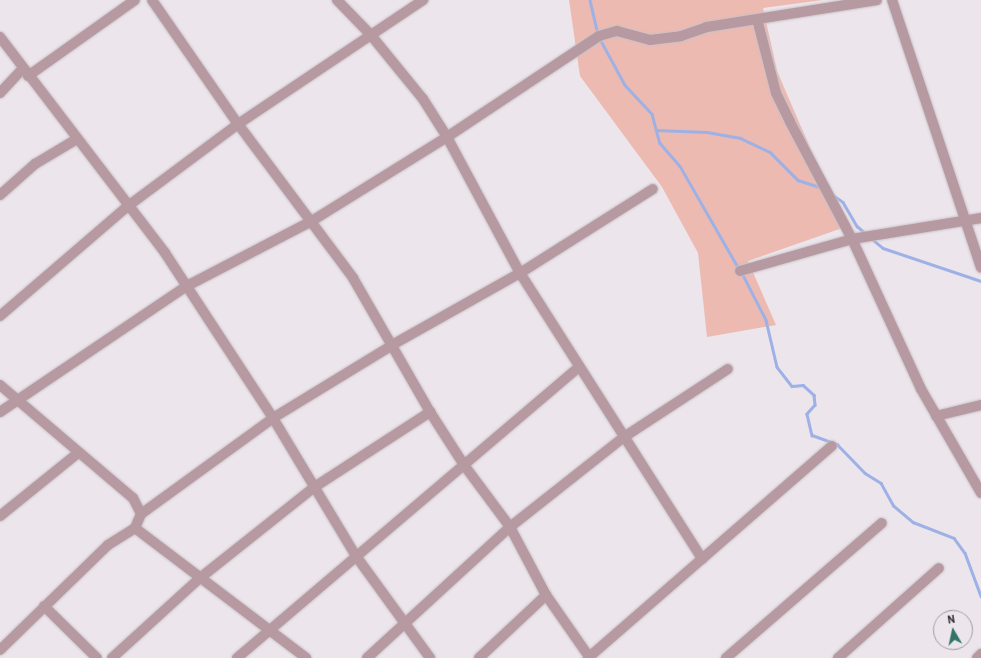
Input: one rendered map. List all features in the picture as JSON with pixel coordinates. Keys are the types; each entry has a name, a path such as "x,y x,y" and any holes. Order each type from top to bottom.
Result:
{"street":[{"path":"0,93 25,73 134,0"},
{"path":"152,0 238,124 353,278 394,344 430,412 464,465 510,527 546,595 589,658 832,446"},
{"path":"337,0 370,34 423,99 447,137 520,273 702,559"},
{"path":"0,316 128,206 238,124 370,34 423,0"},
{"path":"0,412 16,399 187,286 310,222 447,137 599,36 617,31 650,40 681,36 707,27 877,0"},
{"path":"892,0 981,268"},
{"path":"757,19 776,93 852,239 918,382 981,493"},
{"path":"0,36 25,73 128,206 187,286 273,418 313,488 356,556 430,658"},
{"path":"0,194 35,164 77,140"},
{"path":"0,650 108,546 135,528 141,514 273,418 394,344 520,273 653,190"},
{"path":"740,271 852,239 981,218"},
{"path":"237,658 579,367"},
{"path":"367,658 510,527 624,438 728,369"},
{"path":"0,385 78,453 133,498 141,514"},
{"path":"0,402 16,399"},
{"path":"936,416 981,405"},
{"path":"112,658 200,578 313,488 430,412"},
{"path":"0,516 78,453"},
{"path":"726,658 882,523"},
{"path":"135,528 268,631 306,658"},
{"path":"838,658 939,568"},
{"path":"479,658 546,595"},
{"path":"44,606 97,658"},
{"path":"977,658 981,654"}],"shaded area":[{"path":"569,0 823,0 763,8 777,71 814,157 851,225 748,261 776,325 707,337 698,253 662,187 580,76"}],"waterway":[{"path":"590,0 598,34"},
{"path":"600,39 625,85 652,114 660,143 680,166 739,269"},
{"path":"656,130 707,132 740,138 770,152 798,180 820,187"},
{"path":"833,195 843,202 857,226 865,233"},
{"path":"872,239 883,248 981,281"},
{"path":"742,273 766,320 777,367 792,386 803,385 814,395 815,405 807,414 812,435 837,444 865,473 881,483 894,506 913,522 954,538 965,553 981,596"}]}
